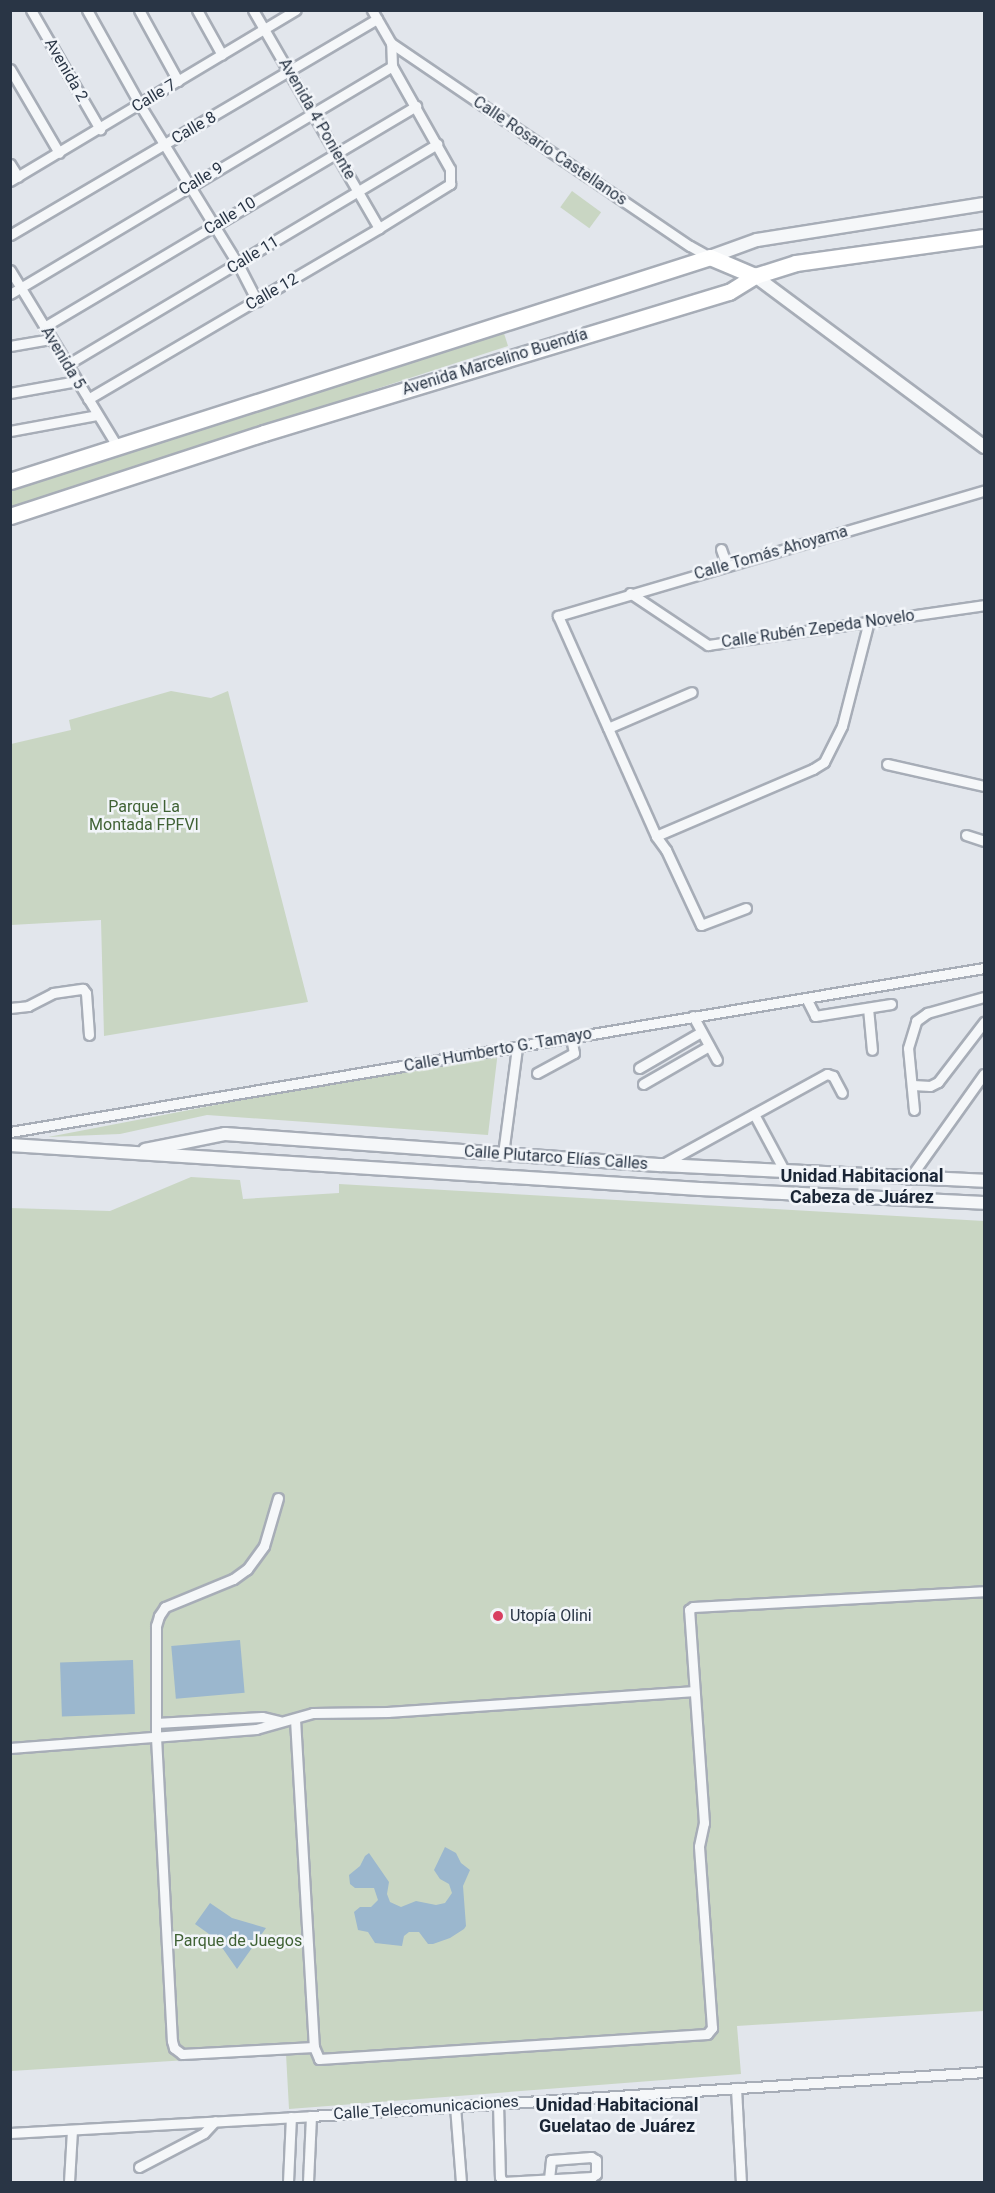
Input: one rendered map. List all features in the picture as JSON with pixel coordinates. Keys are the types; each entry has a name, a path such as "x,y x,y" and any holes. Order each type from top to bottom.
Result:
{"main road":[{"name":"Avenida Marcelino Buendía","path":"10,516 264,433 729,291 755,276 796,263 984,237"},
{"path":"710,257 755,276"},
{"name":"Avenida Marcelino Buendía","path":"10,481 710,257"}],"street":[{"name":"Avenida 2","path":"31,10 100,129"},
{"path":"87,10 140,105 238,264 257,301"},
{"path":"139,10 178,81"},
{"path":"197,10 222,55"},
{"name":"Avenida 4 Poniente","path":"253,10 379,228"},
{"name":"Calle 7","path":"14,179 296,10"},
{"path":"375,15 391,43 392,66 437,144"},
{"name":"Calle 8","path":"10,236 289,72 375,15"},
{"name":"Calle Rosario Castellanos","path":"391,43 690,246 710,257"},
{"name":"Calle 9","path":"10,294 392,66"},
{"path":"10,69 59,153"},
{"name":"Calle 10","path":"44,327 416,106"},
{"name":"Calle 12","path":"88,399 445,188 452,179 437,144"},
{"name":"Calle 11","path":"68,364 437,144"},
{"path":"10,164 14,179"},
{"name":"Avenida Marcelino Buendía","path":"710,257 757,240 984,204"},
{"name":"Avenida 5","path":"10,270 117,446"},
{"path":"755,276 984,447"},
{"path":"10,346 51,339"},
{"path":"10,393 77,381"},
{"path":"10,431 97,415"},
{"name":"Calle Tomás Ahoyama","path":"608,728 558,616 984,491"},
{"path":"721,549 727,566"},
{"name":"Calle Rubén Zepeda Novelo","path":"630,593 708,645 984,604"},
{"path":"656,836 813,770 824,762 842,726 869,621"},
{"path":"692,692 608,728 656,836 666,850 701,925 746,908"},
{"path":"887,764 984,786"},
{"path":"966,835 984,841"},
{"name":"Calle Humberto G. Tamayo","path":"10,1132 984,968"},
{"path":"10,1008 28,1006 53,993 83,989 86,993 89,1035"},
{"path":"914,1110 914,1085 908,1048 916,1021 927,1013 984,997"},
{"path":"806,998 815,1016 891,1004"},
{"path":"868,1008 872,1050"},
{"path":"693,1016 717,1060"},
{"path":"914,1085 930,1086 938,1082 984,1023"},
{"path":"639,1068 702,1032"},
{"path":"537,1073 574,1053 571,1037"},
{"path":"643,1084 709,1046"},
{"path":"503,1155 517,1048"},
{"path":"662,1165 827,1074 832,1076 842,1094"},
{"path":"909,1179 984,1074"},
{"path":"754,1114 785,1172"},
{"name":"Calle Plutarco Elías Calles","path":"129,1154 225,1134 662,1165 984,1181"},
{"name":"Calle Plutarco Elías Calles","path":"10,1145 700,1189 984,1203"},
{"path":"700,1189 702,1167"},
{"path":"278,1498 264,1546 247,1569 232,1579 165,1607 156,1626 156,1737 174,2048 182,2054 315,2047"},
{"path":"295,1719 315,2047 319,2059 710,2033 712,2019 699,1846 704,1823 688,1613 693,1607 984,1591"},
{"path":"10,1748 256,1729 313,1713 388,1712 694,1691"},
{"path":"156,1723 262,1718 282,1722"},
{"name":"Calle Telecomunicaciones","path":"10,2133 311,2116 984,2072"},
{"path":"736,2088 741,2182"},
{"path":"498,2103 501,2180 506,2182 594,2176 597,2171 596,2160 591,2157 551,2160 549,2179"},
{"path":"455,2106 461,2182"},
{"path":"308,2182 311,2116"},
{"path":"288,2182 291,2117"},
{"path":"139,2167 204,2133 215,2121"},
{"path":"69,2182 72,2130"}],"green space":[{"path":"572,191 601,212 589,228 560,207"},
{"path":"502,327 508,346 11,508 10,483"},
{"name":"Parque La Montada FPFVI","path":"171,691 211,698 228,691 308,1002 104,1036 101,920 11,925 11,744 71,730 69,720"},
{"path":"498,1051 488,1135 207,1115 120,1134 48,1137"},
{"name":"Utopía Olini","path":"191,1177 240,1180 243,1199 339,1193 339,1184 984,1221 984,2011 737,2026 741,2074 289,2109 286,2054 11,2071 10,1208 110,1211"}],"water":[{"path":"240,1640 245,1693 176,1699 171,1646"},
{"path":"133,1660 135,1714 62,1717 60,1663"},
{"path":"445,1847 456,1853 461,1863 470,1870 463,1886 466,1926 464,1929 450,1938 433,1944 428,1944 419,1932 409,1932 404,1936 402,1946 375,1943 368,1932 358,1930 354,1912 360,1907 371,1907 378,1900 374,1888 355,1888 350,1884 349,1875 360,1866 365,1856 369,1853 389,1882 387,1894 390,1902 401,1907 416,1901 436,1905 445,1903 452,1893 449,1884 440,1879 434,1870"},
{"path":"210,1903 232,1918 266,1928 237,1969 216,1939 195,1924"}],"place":[{"name":"Utopía Olini","path":"498,1616"}],"district":[{"name":"Unidad Habitacional Cabeza de Juárez","path":"862,1187"},
{"name":"Unidad Habitacional Guelatao de Juárez","path":"617,2116"}],"park label":[{"name":"Parque de Juegos","path":"238,1941"}]}
